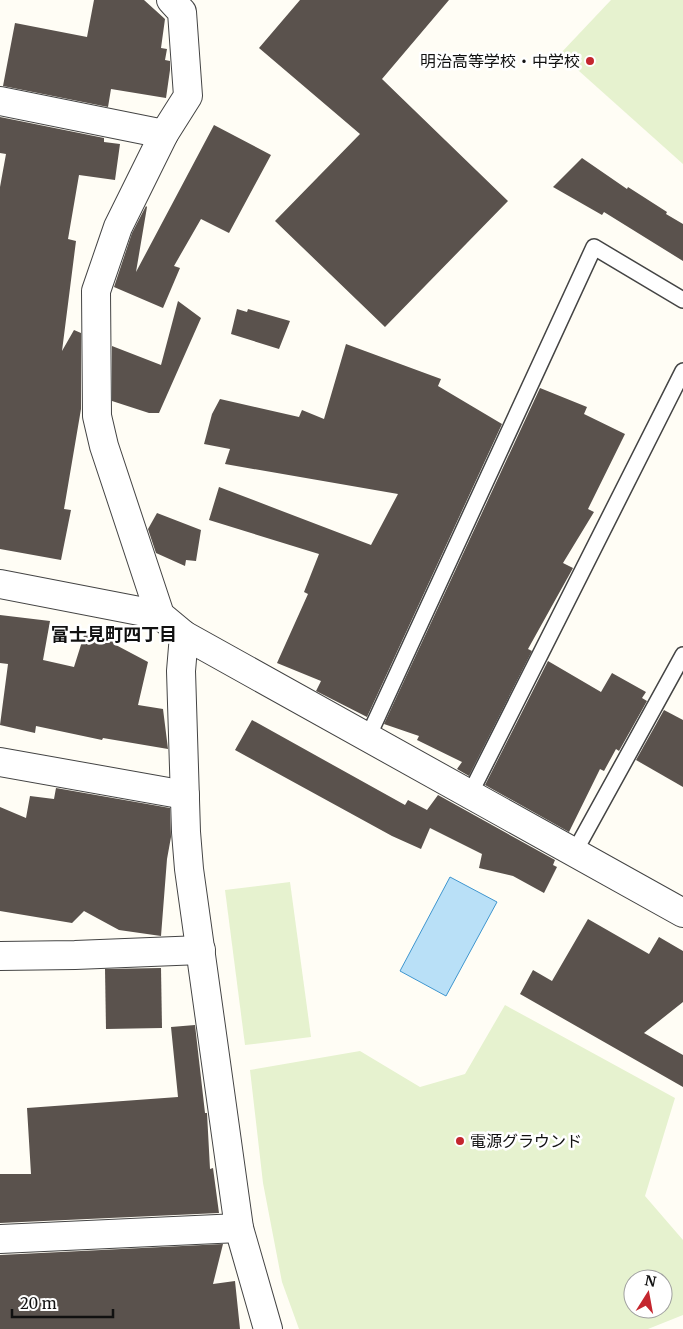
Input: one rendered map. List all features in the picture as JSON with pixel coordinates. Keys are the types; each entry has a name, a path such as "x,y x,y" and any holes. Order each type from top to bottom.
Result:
{"street":[{"path":"160,615 104,446 97,416 96,291 118,227 164,134 188,96 182,12 171,0"},
{"path":"0,100 164,134"},
{"path":"0,584 160,615 184,635 683,913"},
{"path":"184,635 181,671 189,869 239,1228 268,1329"},
{"path":"0,762 185,796"},
{"path":"0,956 201,950"},
{"path":"0,1239 239,1228"}],"lane":[{"path":"368,737 594,246 683,300"},
{"path":"470,794 683,371"},
{"path":"574,853 683,655"}],"green space":[{"path":"611,0 683,0 683,164 560,54"},
{"path":"290,882 311,1037 245,1045 225,890"},
{"name":"電源グラウンド","path":"505,1005 675,1098 645,1196 683,1240 683,1315 673,1319 648,1329 299,1329 282,1282 263,1183 250,1070 360,1051 420,1087 465,1074"}],"water":[{"path":"450,877 497,902 446,996 400,971"}],"building":[{"path":"94,0 144,0 165,19 161,48 167,49 165,60 170,61 166,98 111,89 108,107 3,86 15,23 87,37"},
{"path":"300,0 449,0 382,79 508,201 385,327 275,221 360,134 259,48"},
{"path":"0,117 104,138 104,142 120,144 115,180 79,175 68,239 76,241 62,351 74,330 81,333 81,409 64,509 71,510 61,560 0,549 0,187 6,154 0,153"},
{"path":"214,125 271,155 229,233 201,219 174,266 180,268 163,308 114,287 132,233 146,206 136,272"},
{"path":"582,158 683,224 683,261 604,212 602,215 553,187"},
{"path":"178,301 201,318 159,413 149,413 112,401 112,346 161,365"},
{"path":"237,309 247,312 248,309 290,321 279,349 231,334"},
{"path":"346,344 441,379 438,386 502,424 367,717 316,691 321,681 277,663 308,594 304,592 319,554 209,520 219,487 371,545 398,494 225,464 230,449 204,444 212,414 220,399 299,417 302,410 324,419"},
{"path":"540,388 587,407 584,414 625,434 588,509 594,512 563,563 573,568 528,649 532,651 469,776 457,769 462,762 417,740 419,736 384,724"},
{"path":"157,513 201,530 196,561 186,560 185,566 156,553 148,529"},
{"path":"0,615 50,621 43,660 74,667 85,632 117,639 114,644 148,662 138,705 163,709 168,749 103,738 102,740 36,726 35,733 0,725 8,664 0,663"},
{"path":"548,661 601,692 612,673 646,692 642,698 647,701 619,751 616,749 604,771 600,769 569,832 485,785"},
{"path":"664,710 683,720 683,787 636,760"},
{"path":"252,720 405,805 408,800 427,810 438,795 555,860 553,865 557,867 544,893 513,876 479,868 482,854 430,828 421,849 392,836 235,750"},
{"path":"56,788 170,808 171,837 167,859 161,936 119,930 84,911 72,923 0,911 0,807 26,818 30,796 54,799"},
{"path":"588,919 649,954 659,937 683,951 683,1002 644,1033 683,1055 683,1087 520,994 533,970 552,981"},
{"path":"161,968 162,1028 106,1029 105,969"},
{"path":"195,1025 205,1113 207,1113 210,1169 213,1168 219,1213 0,1223 0,1174 31,1174 27,1108 178,1097 171,1027"},
{"path":"223,1244 213,1284 235,1281 240,1329 0,1329 0,1255"}],"place":[{"name":"明治高等学校・中学校","path":"590,61"},
{"name":"電源グラウンド","path":"460,1141"}],"district":[{"name":"富士見町四丁目","path":"114,634"}]}
